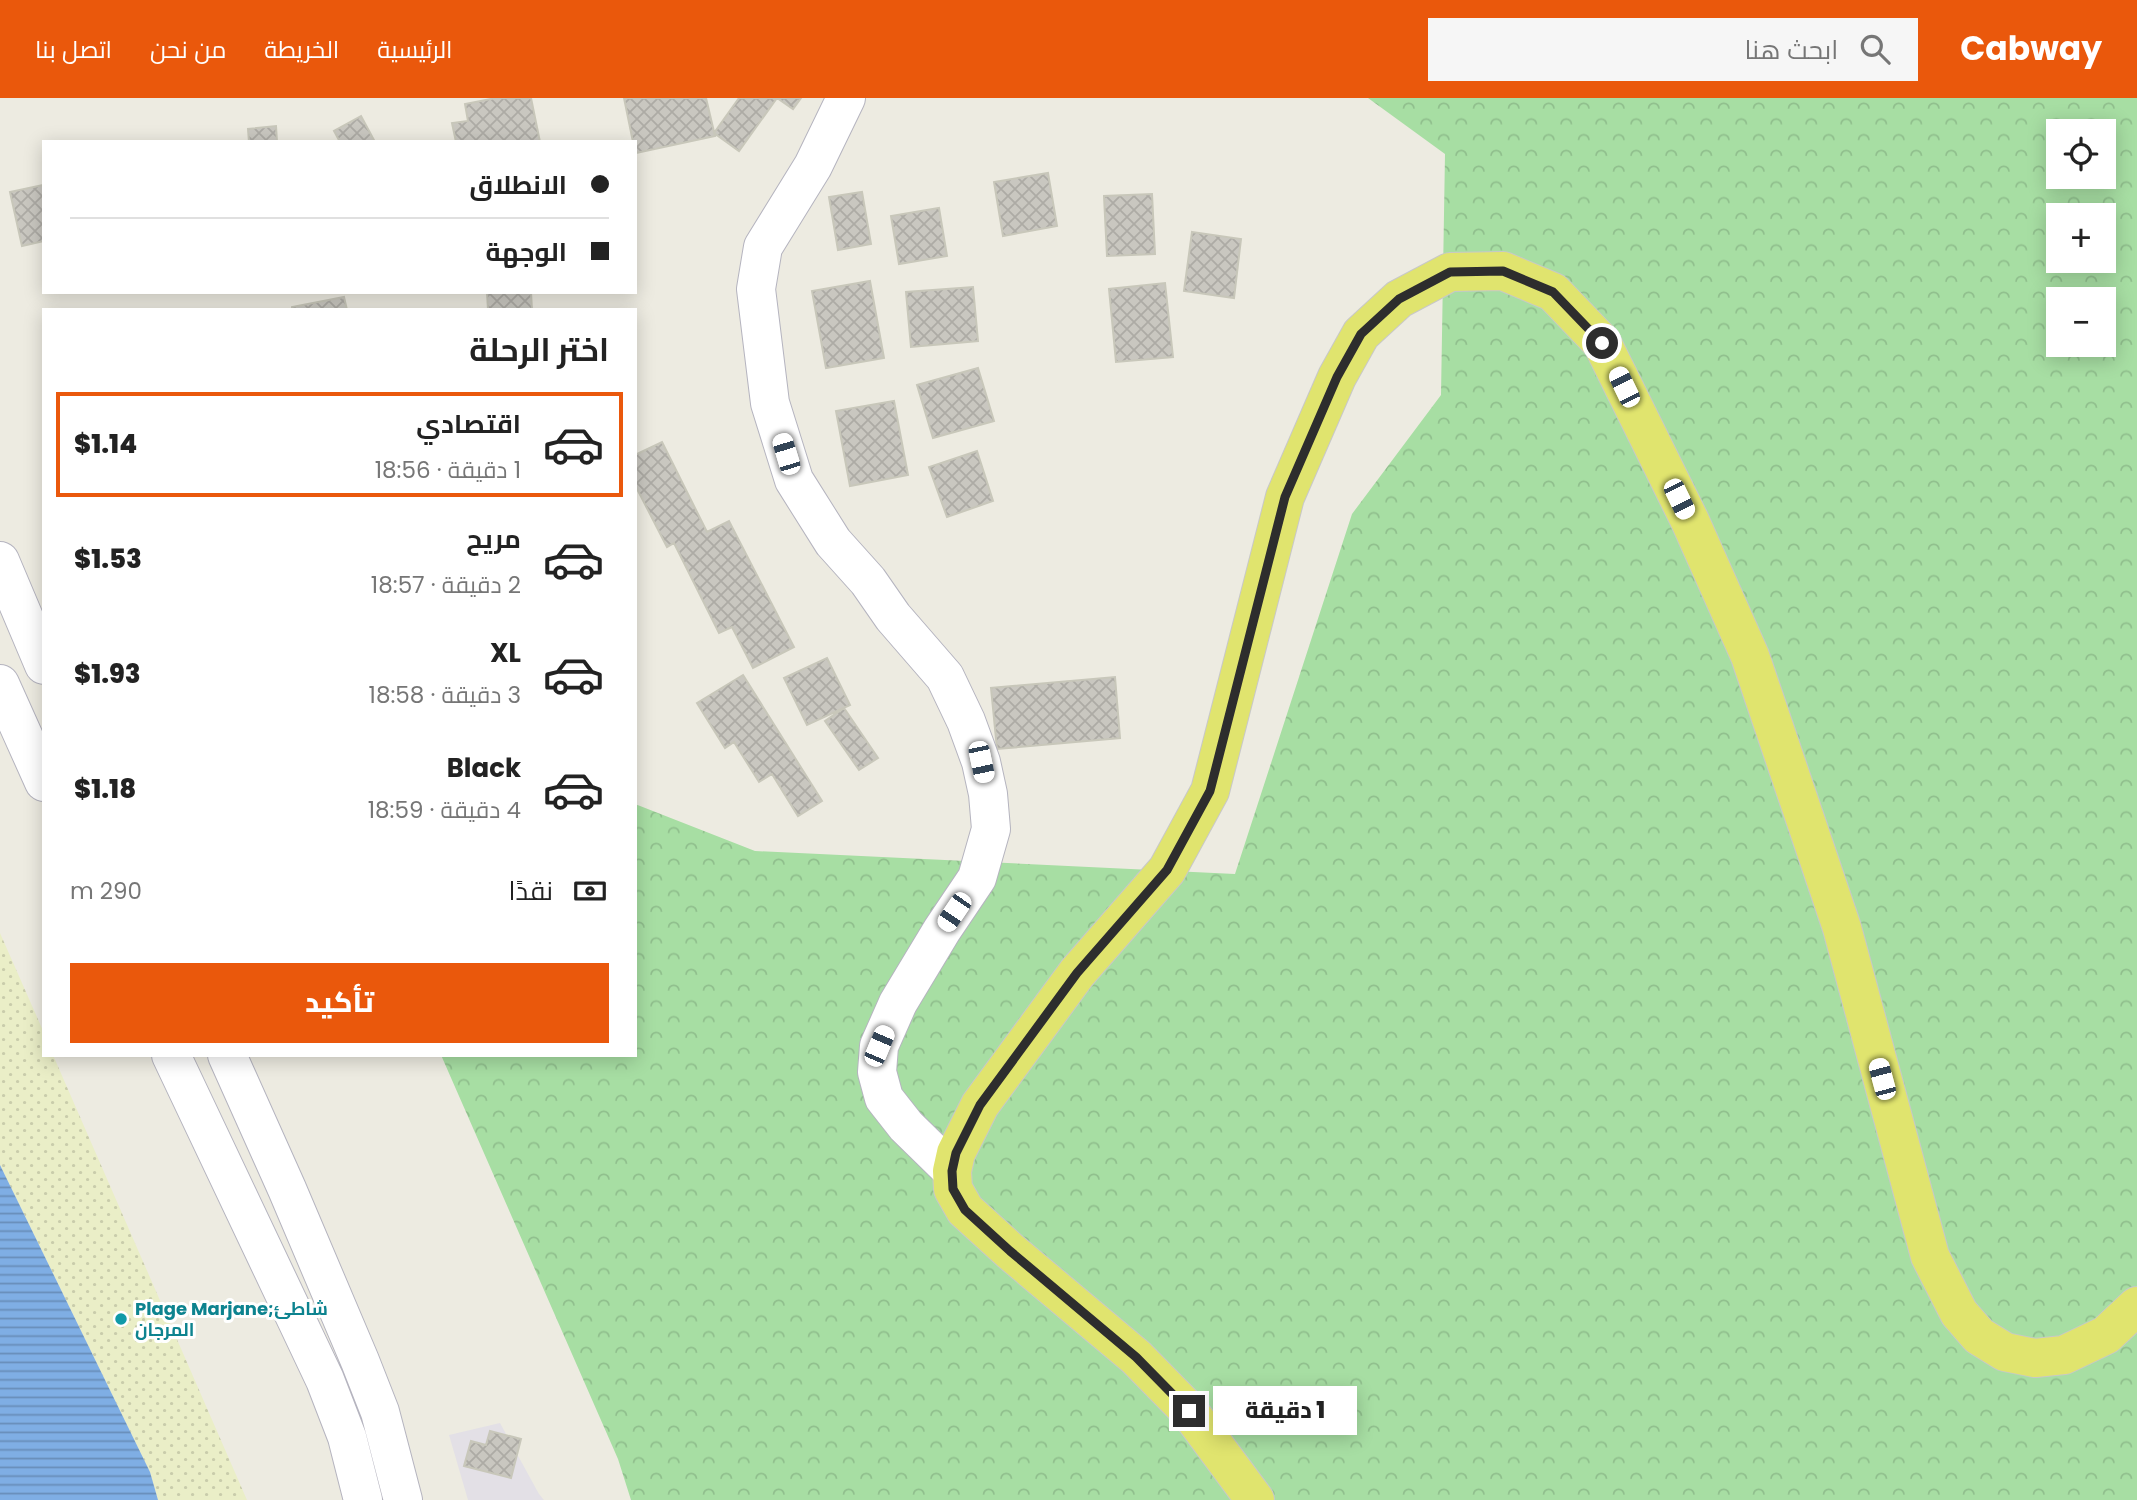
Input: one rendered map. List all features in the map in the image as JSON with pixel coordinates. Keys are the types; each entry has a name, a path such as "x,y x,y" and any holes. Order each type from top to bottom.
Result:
{"main road":[{"path":"1255,1500 1189,1411 1136,1357 965,1210 953,1189 952,1171 956,1153 980,1105 1077,973 1167,870 1210,791 1285,497 1337,377 1361,334 1399,299 1450,272 1503,271 1553,292 1602,343 1690,521 1750,656 1842,928 1930,1256 1959,1313 1979,1336 2005,1352 2035,1358 2064,1354 2106,1335 2137,1306"}],"street":[{"path":"846,98 813,166 763,247 756,289 770,403 794,480 833,542 945,677 966,721 984,772 991,830 977,878 898,1003 879,1046 877,1072 884,1098 906,1126 952,1171"},
{"path":"0,561 42,660"},
{"path":"0,684 42,778"},
{"path":"172,1057 325,1380 347,1437 363,1500"},
{"path":"227,1057 287,1189 370,1386 380,1412 403,1500"}],"shaded area":[{"path":"500,1423 544,1500 468,1500 449,1435"}],"green space":[{"path":"1368,98 2137,98 2137,1500 631,1500 618,1459 442,1057 637,1057 637,805 755,851 1235,874 1352,514 1441,395 1445,154"}],"sand":[{"name":"Plage Marjane;شاطئ المرجان","path":"0,933 42,1028 42,1057 54,1057 247,1500 158,1500 150,1472 0,1165"}],"water":[{"path":"0,1165 150,1472 158,1500 0,1500"}],"building":[{"path":"496,98 531,98 540,140 456,140 452,123 468,121 465,104"},
{"path":"624,98 706,98 715,136 637,153 637,140 633,140"},
{"path":"739,98 777,98 739,151 714,133"},
{"path":"777,98 801,98 793,109"},
{"path":"361,116 374,140 339,140 334,131"},
{"path":"276,126 277,140 249,140 248,129"},
{"path":"1048,173 1057,226 1003,236 994,182"},
{"path":"42,185 42,241 22,246 10,192"},
{"path":"862,192 871,244 838,250 829,197"},
{"path":"1152,194 1155,254 1107,256 1104,196"},
{"path":"939,208 947,256 899,264 891,216"},
{"path":"1192,232 1241,239 1234,298 1184,291"},
{"path":"870,281 884,358 826,368 812,291"},
{"path":"1165,283 1173,357 1116,362 1109,289"},
{"path":"973,287 978,341 911,347 906,292"},
{"path":"487,294 531,294 532,308 488,308"},
{"path":"344,297 347,308 292,308"},
{"path":"978,368 994,421 933,438 917,385"},
{"path":"894,401 908,475 850,486 836,411"},
{"path":"662,442 707,532 729,521 794,647 753,668 732,627 719,633 674,543 667,547 637,489 637,454"},
{"path":"977,451 993,501 947,517 929,467"},
{"path":"827,658 850,705 807,725 784,678"},
{"path":"743,675 822,801 798,816 772,774 759,782 734,742 725,748 697,703"},
{"path":"1115,677 1120,738 997,749 991,688"},
{"path":"844,708 878,758 859,770 825,721"},
{"path":"490,1431 521,1439 511,1478 464,1466 471,1441 486,1445"}],"place":[{"name":"Plage Marjane;شاطئ المرجان","path":"121,1319"}],"route":[{"path":"1189,1411 1136,1357 965,1210 953,1189 952,1171 956,1153 980,1105 1077,973 1167,870 1210,791 1285,497 1337,377 1361,334 1399,299 1450,272 1503,271 1553,292 1602,343"}]}
